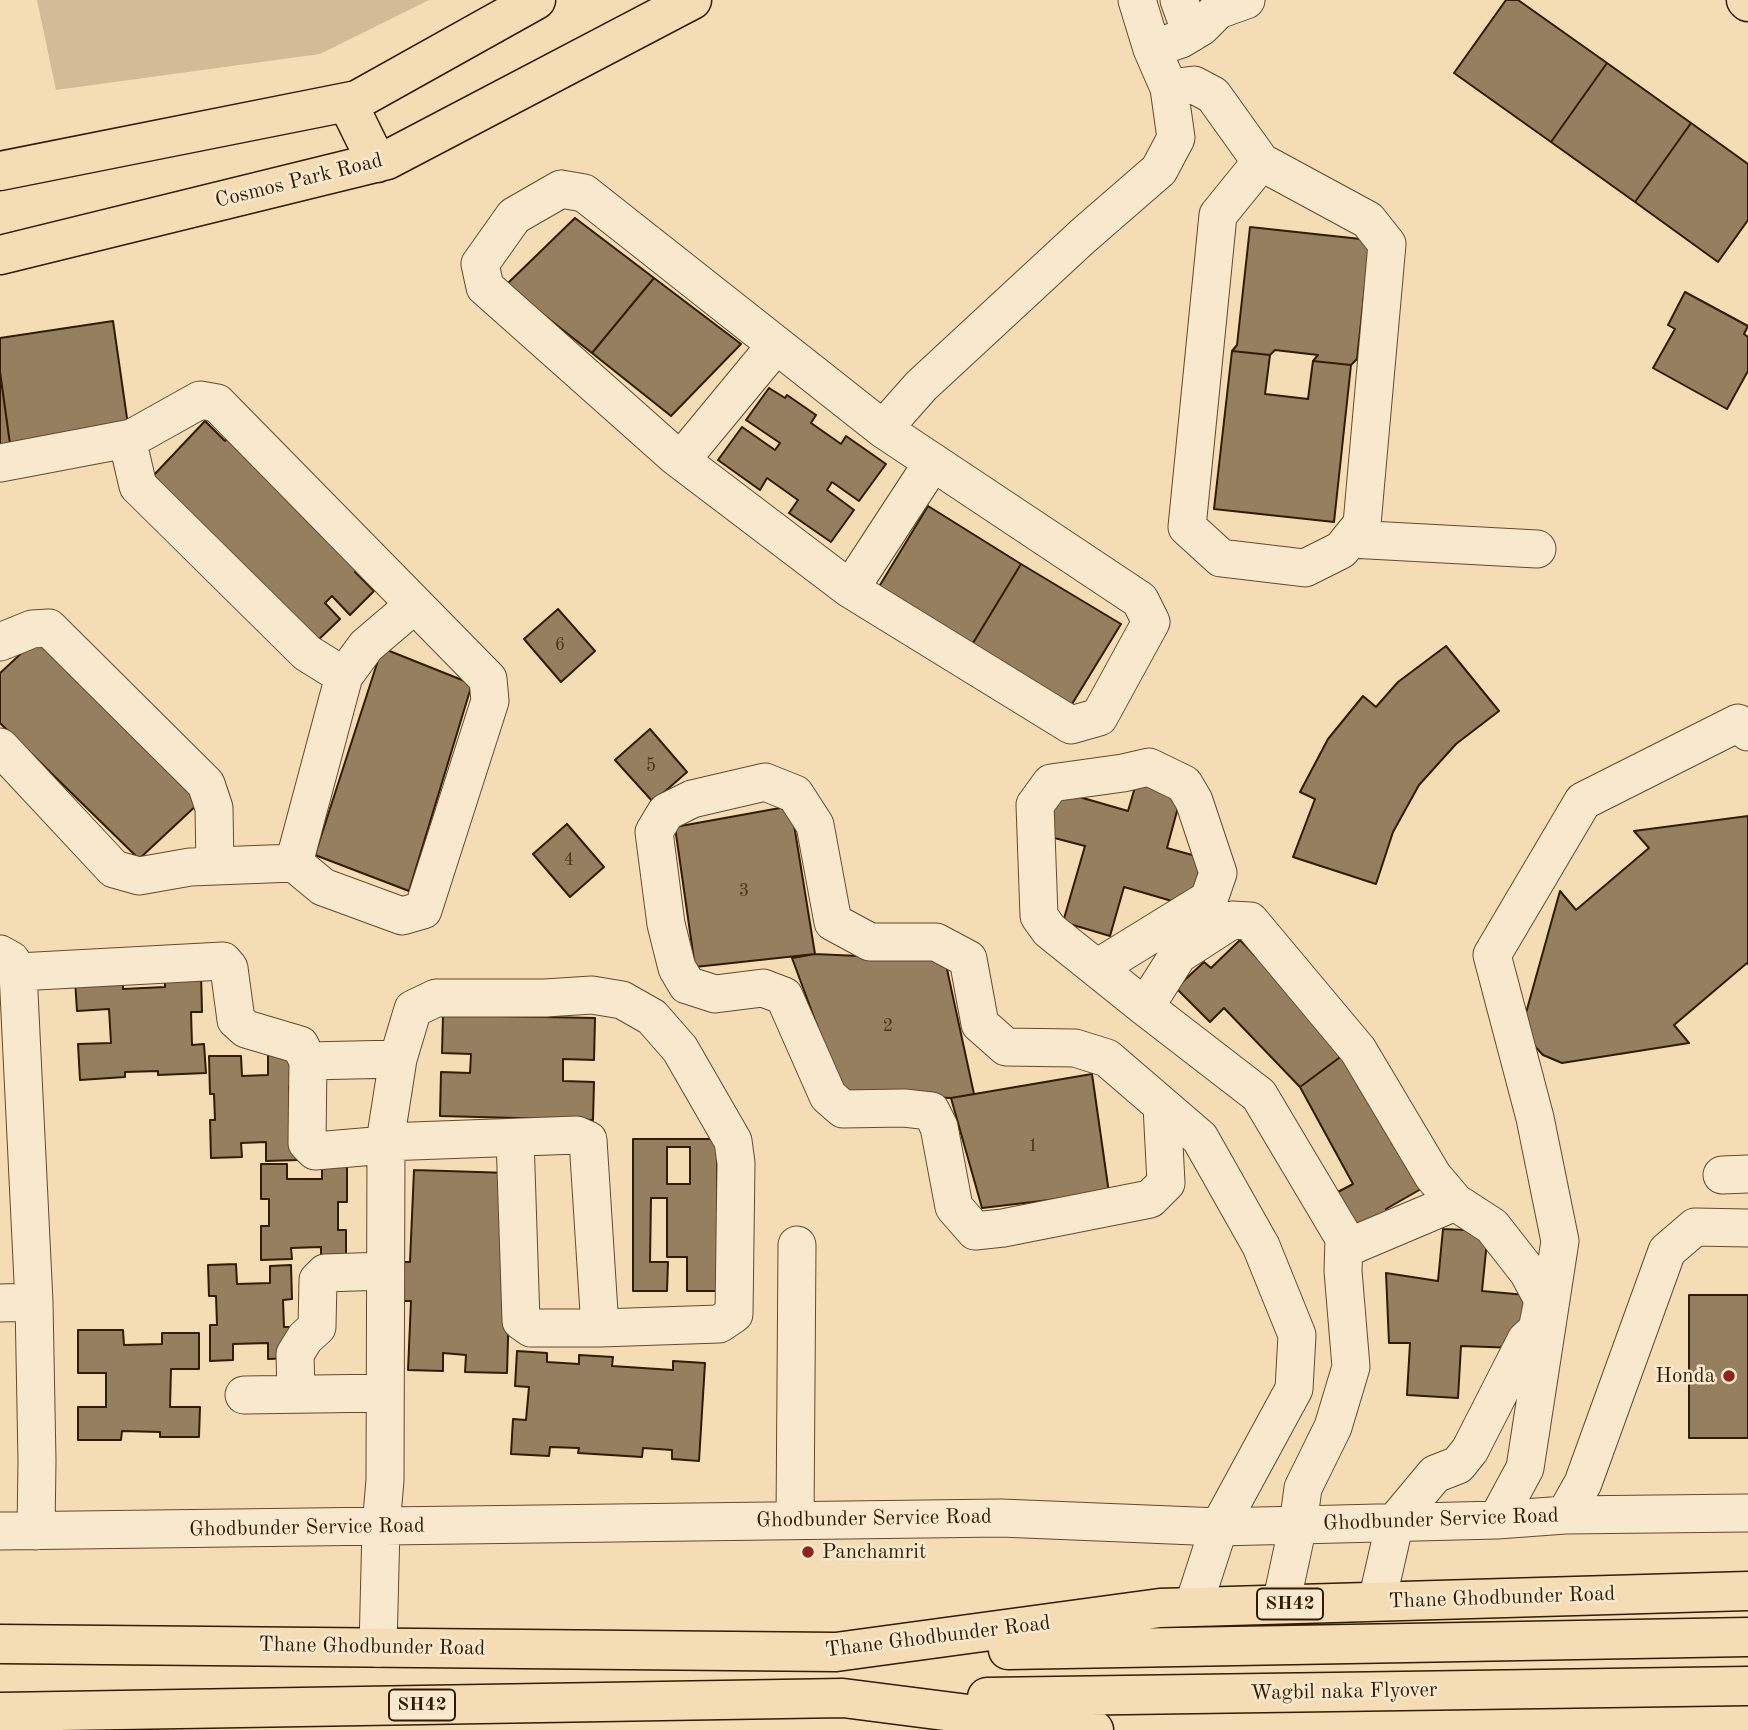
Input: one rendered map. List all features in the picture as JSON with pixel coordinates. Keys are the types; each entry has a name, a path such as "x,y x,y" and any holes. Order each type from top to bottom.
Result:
{"main road":[{"path":"0,171 357,100 536,0"},
{"name":"Cosmos Park Road","path":"0,255 387,160 692,0"},
{"path":"347,102 377,163"},
{"name":"Thane Ghodbunder Road","path":"0,1644 836,1652 1160,1608 1748,1591"},
{"path":"836,1652 1748,1637"},
{"name":"Wagbil naka Flyover","path":"844,1699 1748,1686"},
{"name":"SH42","path":"0,1712 844,1699 1094,1730"}],"street":[{"path":"883,429 921,386 1083,236 1159,170 1176,138 1169,88 1152,49 1138,0"},
{"path":"1152,49 1181,40 1185,16 1201,27 1218,10 1246,0"},
{"path":"1169,88 1194,85 1213,95 1261,162 1368,220 1387,244 1362,524 1341,550 1305,568 1220,558 1187,527 1218,215 1261,162"},
{"path":"561,189 584,193 883,429 1140,600 1151,622 1099,717 1071,725 850,589 681,460 485,287 480,264 514,216 561,189"},
{"path":"681,460 776,345"},
{"path":"0,463 127,439 200,400 217,403 488,679 490,701 423,910 402,916 323,887 293,863 190,867 139,876 114,869 0,747"},
{"path":"127,439 138,486 307,653 344,676"},
{"path":"850,589 933,462"},
{"path":"1350,539 1536,549"},
{"path":"293,863 344,676 366,646 414,605"},
{"path":"0,642 32,629 49,628 206,783 214,808 215,866"},
{"path":"1497,1520 1525,1468 1560,1241 1535,1118 1492,955 1583,801 1738,723 1748,732"},
{"path":"1097,968 1209,898 1218,873 1194,801 1184,784 1149,767 1051,783 1035,805 1039,916 1049,930 1145,1007 1259,1095 1345,1238 1343,1271 1352,1367 1334,1427 1303,1488 1281,1604"},
{"path":"1162,1105 1166,1183 1150,1199 975,1231 954,1207 939,1127 931,1111 904,1108 843,1109 828,1096 784,996 763,988 715,994 687,985 677,968 666,924 654,832 667,812 692,799 765,782 795,794 815,825 833,922 870,942 936,942 968,959 980,1024 1006,1047 1075,1048 1107,1058 1162,1105 1200,1138 1261,1246 1297,1335 1294,1389 1219,1527 1192,1607"},
{"path":"1145,1007 1178,955 1233,920 1250,921 1358,1050 1433,1176 1454,1202 1492,1226 1528,1272 1544,1300 1538,1329 1526,1340 1470,1450 1458,1465 1435,1474 1395,1522 1377,1601"},
{"path":"18,1531 37,1461 17,1302 9,963 223,961 229,968 236,1020 246,1029 300,1045 308,1061 307,1143 315,1151 385,1144 577,1135 588,1140 600,1328"},
{"path":"378,1648 384,1480 385,1144 398,1059 413,1009 436,998 592,995 622,1000 652,1017 680,1049 733,1141 736,1163 734,1314 719,1324 600,1328 531,1328 521,1321 515,1138"},
{"path":"308,1061 398,1059"},
{"path":"1344,1249 1454,1202"},
{"path":"1564,1516 1583,1483 1667,1251 1695,1227 1748,1228"},
{"path":"795,1520 797,1245"},
{"path":"296,1394 295,1354 305,1338 317,1327 318,1280 325,1273 385,1272"},
{"path":"244,1395 385,1393"},
{"name":"Ghodbunder Service Road","path":"18,1531 1001,1518 1219,1527 1748,1513"}],"shaded area":[{"path":"37,0 429,0 320,54 56,90"}],"building":[{"path":"1506,0 1518,0 1607,63 1551,142 1454,73"},
{"path":"1607,63 1691,123 1635,202 1551,142"},
{"path":"1691,123 1748,164 1748,220 1718,262 1635,202"},
{"path":"575,218 654,278 592,353 506,285"},
{"path":"1250,227 1370,240 1357,359 1351,365 1313,361 1318,355 1275,350 1270,355 1232,351 1237,345"},
{"path":"654,278 741,344 671,416 592,353"},
{"path":"1685,292 1748,326 1744,334 1748,337 1748,371 1727,409 1653,368 1675,329 1668,325"},
{"path":"113,321 128,425 10,444 0,372 0,338"},
{"path":"1232,351 1270,355 1265,394 1308,399 1313,361 1351,365 1334,522 1214,509"},
{"path":"0,372 10,444 0,445"},
{"path":"769,388 785,398 787,395 816,415 811,423 841,444 846,436 886,464 859,501 832,482 827,490 854,510 831,542 789,513 798,500 767,478 760,490 718,460 742,427 775,450 780,443 746,420"},
{"path":"205,421 225,441 233,434 360,567 355,572 374,591 350,615 332,596 325,603 340,619 313,645 152,477"},
{"path":"928,506 1021,564 970,648 877,590"},
{"path":"1021,564 1121,624 1069,709 970,648"},
{"path":"558,609 595,651 561,682 524,639"},
{"path":"40,636 200,802 139,859 0,723 0,673"},
{"path":"1446,646 1499,711 1456,744 1419,785 1393,832 1376,884 1293,857 1315,799 1300,792 1328,739 1363,696 1376,707 1398,682"},
{"path":"382,648 472,684 409,891 315,855"},
{"path":"650,729 687,772 653,802 615,760"},
{"path":"1138,777 1183,789 1167,848 1203,858 1189,906 1124,887 1110,936 1063,922 1085,846 1043,835 1055,790 1128,811"},
{"path":"791,806 815,954 695,967 675,827"},
{"path":"1748,816 1748,964 1674,1025 1689,1043 1562,1063 1543,1055 1529,1040 1524,1020 1560,891 1576,910 1649,848 1634,831"},
{"path":"567,824 604,867 570,897 533,854"},
{"path":"1240,940 1347,1052 1300,1087 1224,1008 1210,1022 1176,988 1204,962 1211,968"},
{"path":"815,954 945,960 974,1094 951,1098 842,1093 792,958"},
{"path":"201,973 202,1012 191,1012 192,1045 204,1044 206,1073 158,1075 158,1071 125,1072 125,1077 80,1080 78,1044 111,1043 109,1009 77,1011 75,980 123,977 123,989 165,987 165,975"},
{"path":"443,1015 595,1018 594,1060 563,1059 563,1081 594,1082 593,1120 440,1116 441,1072 470,1073 471,1054 442,1053"},
{"path":"1347,1052 1421,1189 1386,1209 1390,1217 1357,1236 1334,1194 1353,1184 1300,1087"},
{"path":"297,1054 298,1086 289,1086 290,1118 299,1160 266,1161 266,1142 241,1143 242,1157 211,1158 210,1120 215,1120 214,1094 210,1094 209,1056 241,1056 242,1076 268,1075 268,1055"},
{"path":"1092,1074 1109,1193 982,1208 951,1098"},
{"path":"633,1139 717,1139 717,1291 687,1291 687,1257 667,1257 667,1198 651,1198 650,1262 668,1262 667,1291 633,1291","holes":["667,1147 690,1147 690,1184 667,1184"]},
{"path":"261,1164 287,1164 287,1179 322,1179 322,1164 347,1164 347,1202 338,1202 338,1230 346,1230 346,1260 321,1260 321,1247 291,1248 292,1259 261,1260 261,1226 269,1226 269,1199 261,1199"},
{"path":"414,1170 509,1173 511,1237 507,1373 465,1372 466,1355 443,1353 443,1371 408,1370 411,1301 402,1301 403,1262 410,1262"},
{"path":"1443,1229 1488,1231 1482,1291 1526,1295 1517,1348 1461,1346 1458,1398 1407,1395 1410,1343 1389,1343 1386,1273 1438,1281"},
{"path":"236,1264 237,1284 270,1283 270,1266 291,1265 292,1299 283,1300 284,1327 292,1327 293,1358 268,1359 268,1343 233,1344 233,1360 210,1361 210,1325 217,1325 216,1296 209,1296 208,1265"},
{"path":"1689,1295 1748,1295 1748,1438 1689,1438"},
{"path":"78,1330 123,1330 124,1345 162,1344 162,1333 199,1333 199,1369 171,1369 170,1407 200,1407 199,1437 160,1437 160,1432 122,1431 121,1440 78,1440 78,1407 106,1407 106,1373 78,1373"},
{"path":"517,1351 547,1353 547,1362 579,1364 579,1355 613,1357 612,1366 673,1370 673,1361 705,1363 699,1461 672,1459 672,1450 643,1448 642,1457 578,1453 579,1448 550,1447 549,1456 511,1454 513,1419 526,1420 529,1387 515,1386"}],"place":[{"name":"Honda","path":"1729,1376"},
{"name":"Panchamrit","path":"808,1552"}]}
